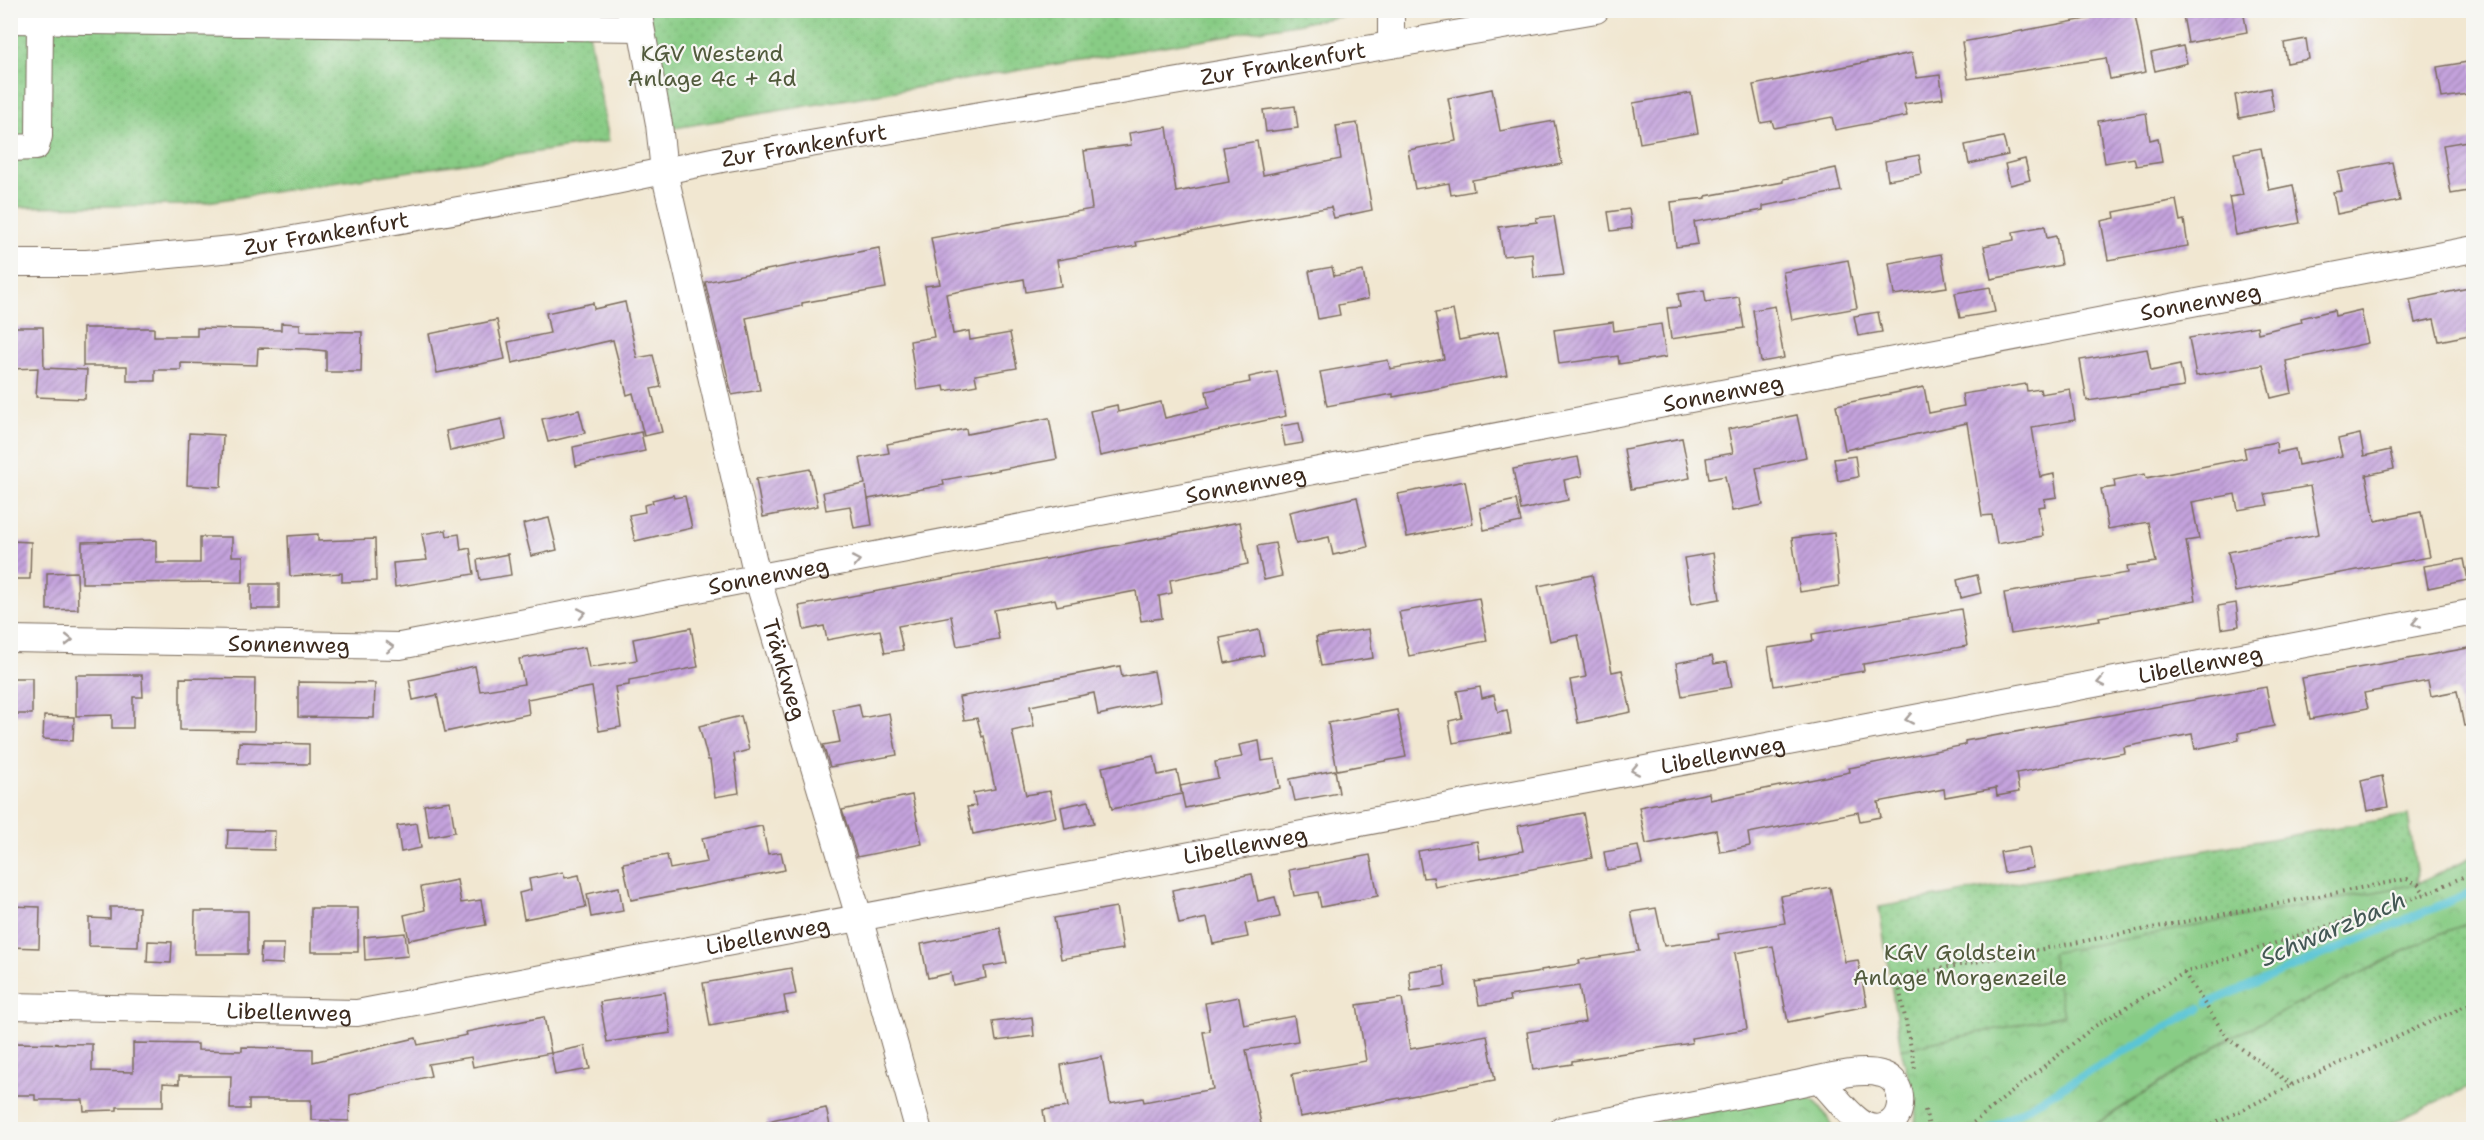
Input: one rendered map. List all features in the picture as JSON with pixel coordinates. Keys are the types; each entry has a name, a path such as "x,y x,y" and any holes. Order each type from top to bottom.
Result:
{"street":[{"path":"1391,10 1391,45"},
{"name":"Zur Frankenfurt","path":"10,263 87,263 242,248 572,190 733,157 1596,10"},
{"path":"10,148 36,147 39,136 40,19"},
{"path":"10,20 640,20"},
{"name":"Tränkweg","path":"640,20 659,124 664,171 758,580 859,917 919,1129"},
{"name":"Sonnenweg","path":"10,639 400,646 758,580 2474,249"},
{"name":"Libellenweg","path":"10,1006 357,1012 2474,612"},
{"path":"1562,1130 1819,1080"}],"path":[{"path":"1964,1130 2095,1026 2184,973 2425,894 2474,872"},
{"path":"1909,1047 1898,976 2408,879 2418,884 2425,894"},
{"path":"2184,973 2228,1039 2292,1085"},
{"path":"2202,1130 2292,1085 2474,1002"}],"green space":[{"name":"KGV Westend Anlage 4c + 4d","path":"646,10 1373,11 669,129"},
{"name":"KGV Westend Anlage 4c + 4d","path":"10,11 585,11 609,141 187,205 11,207"},
{"name":"KGV Goldstein Anlage Morgenzeile","path":"2408,815 2418,884 2052,953 2064,1015 1901,1049 1879,907"},
{"path":"2473,856 2473,922 2441,933 2228,1039 2088,1129 1914,1129 1917,1109 1901,1049 2064,1015 2051,953 2418,884"},
{"path":"2473,922 2473,1085 2379,1129 2088,1130 2228,1039 2441,933"},
{"path":"1795,1094 1815,1101 1833,1129 1617,1130"}],"building":[{"path":"2134,10 2146,72 2110,79 2106,58 1968,79 1962,42"},
{"path":"2182,10 2243,10 2247,32 2188,43"},
{"path":"2306,39 2309,59 2287,63 2284,43"},
{"path":"2183,46 2187,63 2155,71 2151,53"},
{"path":"1912,53 1917,78 1940,75 1943,98 1904,104 1907,116 1835,130 1832,117 1774,128 1772,121 1761,123 1753,85"},
{"path":"2474,61 2474,93 2442,98 2437,67"},
{"path":"2270,88 2274,111 2239,118 2235,95"},
{"path":"1492,89 1500,131 1554,121 1562,164 1472,180 1474,191 1451,195 1449,183 1415,189 1408,150 1456,141 1448,98"},
{"path":"1691,93 1698,133 1640,143 1633,103"},
{"path":"1295,106 1298,128 1266,132 1263,110"},
{"path":"2146,113 2150,140 2158,138 2162,162 2136,166 2134,158 2105,163 2098,121"},
{"path":"1357,123 1372,210 1334,218 1331,207 1136,242 1137,246 1057,260 1061,286 1026,292 1024,279 946,294 953,334 969,331 970,340 1010,333 1017,368 975,375 977,385 945,391 944,386 917,390 910,341 934,337 925,286 940,284 931,238 1092,209 1084,151 1131,145 1129,133 1167,127 1176,192 1229,182 1223,147 1257,141 1263,175 1341,159 1336,126"},
{"path":"2003,137 2008,155 1969,164 1965,145"},
{"path":"2474,140 2474,190 2451,194 2443,145"},
{"path":"2261,148 2269,190 2293,185 2300,223 2236,235 2229,197 2243,195 2234,153"},
{"path":"1919,155 1922,174 1888,180 1885,161"},
{"path":"2025,159 2030,180 2010,185 2005,164"},
{"path":"2392,162 2400,201 2337,214 2333,192 2342,191 2338,172"},
{"path":"1836,168 1841,191 1763,206 1763,210 1694,222 1698,244 1676,247 1671,202 1706,198 1706,196 1783,182 1783,179"},
{"path":"2176,200 2180,221 2184,220 2188,246 2108,260 2101,221 2115,218 2114,212"},
{"path":"1629,209 1632,228 1611,231 1608,212"},
{"path":"1554,216 1564,275 1534,278 1532,253 1503,256 1499,227 1537,222 1536,218"},
{"path":"2045,226 2047,238 2056,236 2061,265 1991,279 1984,246 2014,240 2013,232"},
{"path":"879,248 886,288 802,303 802,306 746,318 760,390 732,395 705,282"},
{"path":"1941,254 1947,287 1894,295 1889,263"},
{"path":"1848,260 1857,308 1792,320 1783,272"},
{"path":"1332,267 1334,276 1363,271 1368,299 1338,305 1340,315 1318,319 1309,271"},
{"path":"1990,287 1995,312 1960,318 1955,293"},
{"path":"2474,287 2474,334 2439,341 2434,319 2415,323 2410,300"},
{"path":"1704,290 1706,302 1739,297 1744,328 1671,339 1667,308 1680,307 1678,294"},
{"path":"625,302 637,358 653,355 661,387 651,389 662,432 644,436 633,393 627,395 613,340 512,363 508,342 550,333 546,313 593,303 594,309"},
{"path":"1775,306 1784,358 1761,362 1753,310"},
{"path":"1453,310 1459,340 1498,332 1507,375 1393,397 1393,394 1327,406 1320,372 1388,360 1390,369 1444,359 1435,313"},
{"path":"2334,310 2335,316 2361,310 2368,343 2286,361 2292,393 2271,398 2263,365 2196,376 2189,338 2257,326 2258,333 2302,322 2301,318"},
{"path":"1878,312 1882,332 1858,336 1854,316"},
{"path":"497,320 505,359 437,373 429,334"},
{"path":"1613,322 1614,331 1661,324 1666,357 1619,364 1618,356 1559,364 1554,330"},
{"path":"281,323 300,324 300,331 362,332 361,372 326,372 326,351 307,349 258,348 257,365 181,363 181,370 155,370 155,381 127,381 127,366 83,366 83,328 154,328 154,336 197,336 197,328 281,330"},
{"path":"10,327 43,327 44,368 87,370 85,399 36,397 38,368 10,369"},
{"path":"2147,349 2151,371 2180,365 2184,387 2087,401 2080,360"},
{"path":"1277,371 1286,416 1100,456 1090,411 1117,405 1118,412 1161,402 1165,418 1209,408 1206,391 1250,382 1249,377"},
{"path":"2026,384 2027,391 2040,389 2041,394 2070,389 2075,420 2032,427 2040,477 2054,474 2057,497 2044,499 2045,506 2038,507 2043,536 1997,544 1992,515 1982,516 1967,423 1845,450 1836,405 1924,387 1929,413 1964,406 1962,394"},
{"path":"579,410 585,433 548,442 542,419"},
{"path":"1797,415 1806,457 1756,468 1763,505 1732,511 1725,476 1709,479 1706,458 1733,453 1728,429"},
{"path":"1049,418 1057,459 943,480 944,485 868,499 872,525 854,528 850,506 826,510 823,492 865,484 860,458 889,453 887,444 966,429 967,434"},
{"path":"502,419 506,439 450,451 446,431"},
{"path":"1299,423 1303,443 1285,446 1281,426"},
{"path":"641,432 645,451 576,466 573,447"},
{"path":"189,433 223,435 221,487 187,485"},
{"path":"2360,434 2364,456 2390,450 2394,469 2366,475 2375,521 2421,512 2430,557 2235,592 2228,552 2319,534 2310,486 2265,494 2268,505 2238,510 2235,494 2192,502 2199,539 2186,541 2196,600 2099,617 2100,620 2011,634 2004,593 2128,573 2127,566 2156,562 2148,522 2108,529 2101,489 2115,487 2114,480 2145,474 2146,478 2246,458 2244,448 2276,442 2277,453 2295,449 2298,465 2342,456 2338,439"},
{"path":"1682,438 1690,478 1631,489 1624,449"},
{"path":"1855,456 1858,477 1838,481 1834,459"},
{"path":"1578,457 1582,476 1564,480 1568,500 1521,510 1513,469"},
{"path":"810,469 818,506 763,517 756,479"},
{"path":"1465,481 1473,524 1407,537 1398,494"},
{"path":"673,495 674,498 685,496 692,528 635,541 629,515 645,512 644,505 653,503 652,500"},
{"path":"1357,497 1368,547 1333,555 1329,537 1296,544 1289,512"},
{"path":"1516,500 1521,522 1484,530 1480,508"},
{"path":"549,518 557,550 531,556 523,524"},
{"path":"1240,522 1248,564 1170,580 1172,593 1159,596 1162,618 1141,621 1136,591 1057,606 1055,599 994,610 999,639 957,646 951,616 898,626 903,650 885,653 880,630 827,640 824,626 804,630 799,606"},
{"path":"446,530 447,536 459,534 461,550 470,548 474,574 395,587 393,563 427,560 422,534"},
{"path":"1834,533 1839,586 1800,592 1792,538"},
{"path":"318,534 318,541 375,539 376,581 342,582 342,573 290,576 288,536"},
{"path":"200,537 232,537 232,556 243,556 243,582 82,583 82,542 156,540 156,563 200,563"},
{"path":"10,541 31,542 30,579 10,579"},
{"path":"1275,543 1282,576 1264,580 1257,546"},
{"path":"1713,553 1720,599 1692,604 1684,558"},
{"path":"508,554 511,575 480,580 477,560"},
{"path":"2464,559 2468,580 2428,588 2424,566"},
{"path":"77,572 78,609 47,610 47,573"},
{"path":"1592,575 1612,672 1622,670 1631,712 1578,723 1570,680 1586,677 1578,635 1550,641 1538,586"},
{"path":"1977,575 1981,593 1961,598 1957,580"},
{"path":"251,584 279,584 279,609 251,609"},
{"path":"1479,598 1487,641 1409,656 1399,612"},
{"path":"2236,603 2239,626 2221,629 2218,606"},
{"path":"1961,609 1967,646 1863,664 1864,671 1774,686 1768,648 1813,641 1812,634"},
{"path":"691,628 698,667 629,680 629,685 615,687 621,727 599,731 592,687 527,699 529,714 445,732 437,695 413,700 409,680 475,666 480,691 524,684 519,659 585,647 589,668 637,660 633,639"},
{"path":"1369,629 1373,658 1321,666 1316,637"},
{"path":"1259,630 1264,655 1225,663 1220,638"},
{"path":"2474,647 2474,725 2464,726 2457,691 2431,696 2428,681 2364,693 2368,708 2310,719 2302,678"},
{"path":"1712,656 1714,664 1727,662 1732,687 1682,696 1676,663"},
{"path":"1120,666 1122,677 1154,671 1160,702 1098,715 1094,693 1030,706 1034,726 1012,731 1026,795 1050,791 1056,817 973,834 967,807 976,806 973,793 995,789 984,736 982,737 977,718 964,720 959,697"},
{"path":"76,675 142,675 143,697 133,697 133,728 112,728 112,715 76,716"},
{"path":"10,678 32,678 32,714 10,714"},
{"path":"180,678 255,679 254,731 180,730"},
{"path":"298,682 375,683 374,718 298,717"},
{"path":"1480,687 1482,698 1494,695 1498,712 1507,710 1511,733 1453,743 1449,721 1462,718 1457,691"},
{"path":"2266,687 2274,726 2238,733 2239,740 2195,749 2192,734 2124,747 2125,753 2016,773 2019,792 1997,796 1996,788 1945,797 1944,789 1878,802 1881,817 1860,821 1858,812 1748,833 1750,846 1720,852 1716,830 1646,844 1639,807 1709,793 1710,800 1850,772 1849,768 1965,745 1965,741"},
{"path":"859,704 862,718 889,713 897,755 830,767 823,745 840,742 833,709"},
{"path":"1397,710 1406,757 1337,770 1328,723"},
{"path":"44,716 74,717 73,741 43,739"},
{"path":"741,716 749,750 734,754 739,793 715,797 710,760 708,760 699,726"},
{"path":"1259,741 1262,761 1275,759 1280,788 1185,808 1180,786 1218,778 1215,762 1242,757 1239,745"},
{"path":"239,742 309,744 309,764 238,763"},
{"path":"1154,756 1158,775 1177,771 1182,794 1112,809 1102,767"},
{"path":"1335,770 1339,793 1295,801 1290,779"},
{"path":"2382,776 2388,807 2367,811 2361,781"},
{"path":"912,795 922,844 857,857 842,810"},
{"path":"450,801 455,832 429,837 424,805"},
{"path":"1089,801 1094,823 1065,829 1061,807"},
{"path":"1583,813 1592,858 1435,887 1433,877 1423,878 1418,851 1477,841 1480,859 1523,851 1518,826"},
{"path":"417,823 421,848 401,852 397,826"},
{"path":"762,826 768,854 781,852 785,870 631,900 623,863 667,855 670,869 707,862 702,838"},
{"path":"228,830 275,831 274,850 227,849"},
{"path":"1638,846 1642,864 1607,870 1604,852"},
{"path":"2029,847 2033,868 2004,873 2000,852"},
{"path":"1370,855 1378,896 1321,907 1318,892 1294,896 1289,870"},
{"path":"563,872 565,878 579,875 586,907 524,919 519,893 531,890 529,879"},
{"path":"1252,874 1258,901 1275,897 1280,917 1245,924 1248,937 1213,944 1207,918 1179,924 1172,890"},
{"path":"457,880 461,903 481,900 486,925 409,940 404,915 425,910 421,887"},
{"path":"619,887 623,911 591,917 587,894"},
{"path":"1830,887 1845,962 1858,960 1867,1006 1788,1022 1773,946 1735,953 1747,1029 1691,1038 1692,1043 1572,1061 1572,1064 1533,1070 1527,1032 1585,1022 1579,986 1509,996 1510,1001 1479,1005 1475,982 1541,972 1541,970 1580,964 1579,960 1639,951 1631,912 1656,908 1664,946 1719,939 1718,934 1785,923 1780,896"},
{"path":"10,906 40,907 39,948 10,947"},
{"path":"110,907 139,907 138,947 89,946 89,918 110,919"},
{"path":"1116,907 1123,949 1061,959 1054,918"},
{"path":"311,908 358,908 358,952 311,952"},
{"path":"195,911 248,911 248,954 194,954"},
{"path":"1000,928 1007,963 984,967 986,978 953,985 951,973 928,978 921,944"},
{"path":"405,933 408,956 365,960 364,937"},
{"path":"148,941 172,942 171,963 147,962"},
{"path":"261,944 284,944 283,964 260,963"},
{"path":"1443,966 1446,986 1411,991 1409,971"},
{"path":"791,968 796,994 784,996 787,1012 710,1026 703,983"},
{"path":"665,992 671,1033 607,1042 600,1002"},
{"path":"1239,997 1244,1025 1294,1016 1298,1041 1246,1050 1261,1124 1232,1130 1046,1130 1043,1110 1068,1107 1061,1065 1102,1057 1110,1104 1143,1098 1144,1102 1213,1089 1203,1032 1210,1031 1205,1003"},
{"path":"1402,998 1410,1049 1487,1035 1495,1080 1300,1117 1292,1074 1366,1061 1357,1005"},
{"path":"544,1017 551,1053 473,1067 471,1057 428,1064 431,1076 350,1095 349,1121 311,1120 311,1100 249,1100 249,1109 230,1109 231,1076 179,1076 179,1084 163,1083 163,1107 117,1107 117,1110 84,1111 83,1100 35,1100 35,1095 10,1095 14,1043 92,1044 92,1071 133,1072 133,1043 198,1044 198,1050 242,1051 242,1047 313,1049 313,1062 416,1038 418,1045 467,1035 466,1032"},
{"path":"1032,1017 1034,1036 996,1041 993,1022"},
{"path":"585,1046 590,1069 555,1075 551,1053"},
{"path":"826,1108 831,1130 768,1130 767,1121"}],"waterway":[{"name":"Schwarzbach","path":"2208,1003 2474,891"},
{"name":"Schwarzbach","path":"1989,1130 2200,1008"}]}
